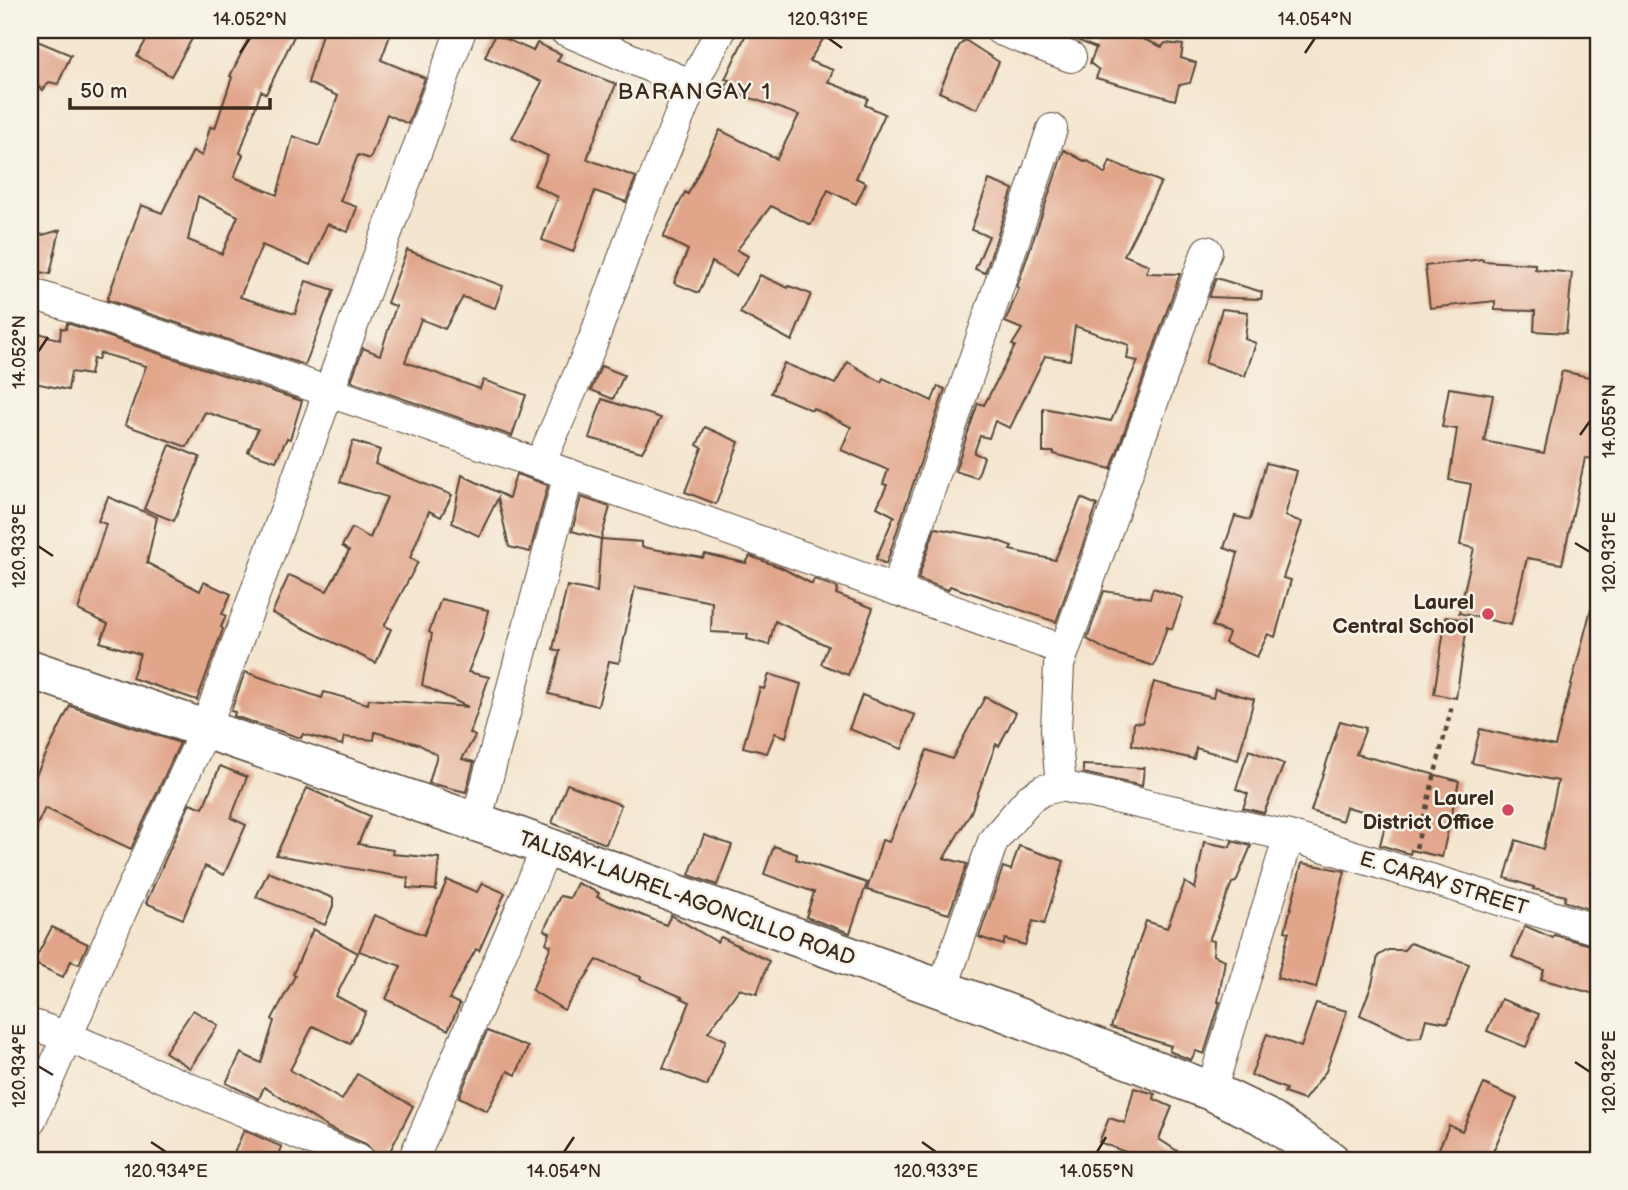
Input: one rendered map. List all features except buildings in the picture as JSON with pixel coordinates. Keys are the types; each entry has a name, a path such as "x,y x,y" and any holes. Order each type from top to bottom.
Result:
{"main road":[{"name":"TALISAY-LAUREL-AGONCILLO ROAD","path":"30,670 547,847 1211,1091 1265,1117 1330,1160"}],"street":[{"path":"30,1122 122,910 205,730 461,30"},
{"path":"564,30 692,85"},
{"path":"540,464 593,341 634,228 692,85 721,30"},
{"path":"1000,30 1071,57"},
{"path":"896,590 1052,129"},
{"path":"942,990 993,841 1029,799 1043,790 1061,786 1056,730 1059,665 1207,251"},
{"path":"30,293 569,474 1064,650"},
{"path":"476,822 569,474"},
{"name":"E. CARAY STREET","path":"1061,786 1289,836 1598,930"},
{"path":"1211,1091 1289,836"},
{"path":"413,1160 547,847"},
{"path":"30,1024 68,1037 359,1160"}],"path":[{"path":"1410,872 1452,706"}],"place":[{"name":"Laurel Central School","path":"1488,614"},
{"name":"Laurel District Office","path":"1508,810"}],"district":[{"name":"BARANGAY 1","path":"695,91"}]}
